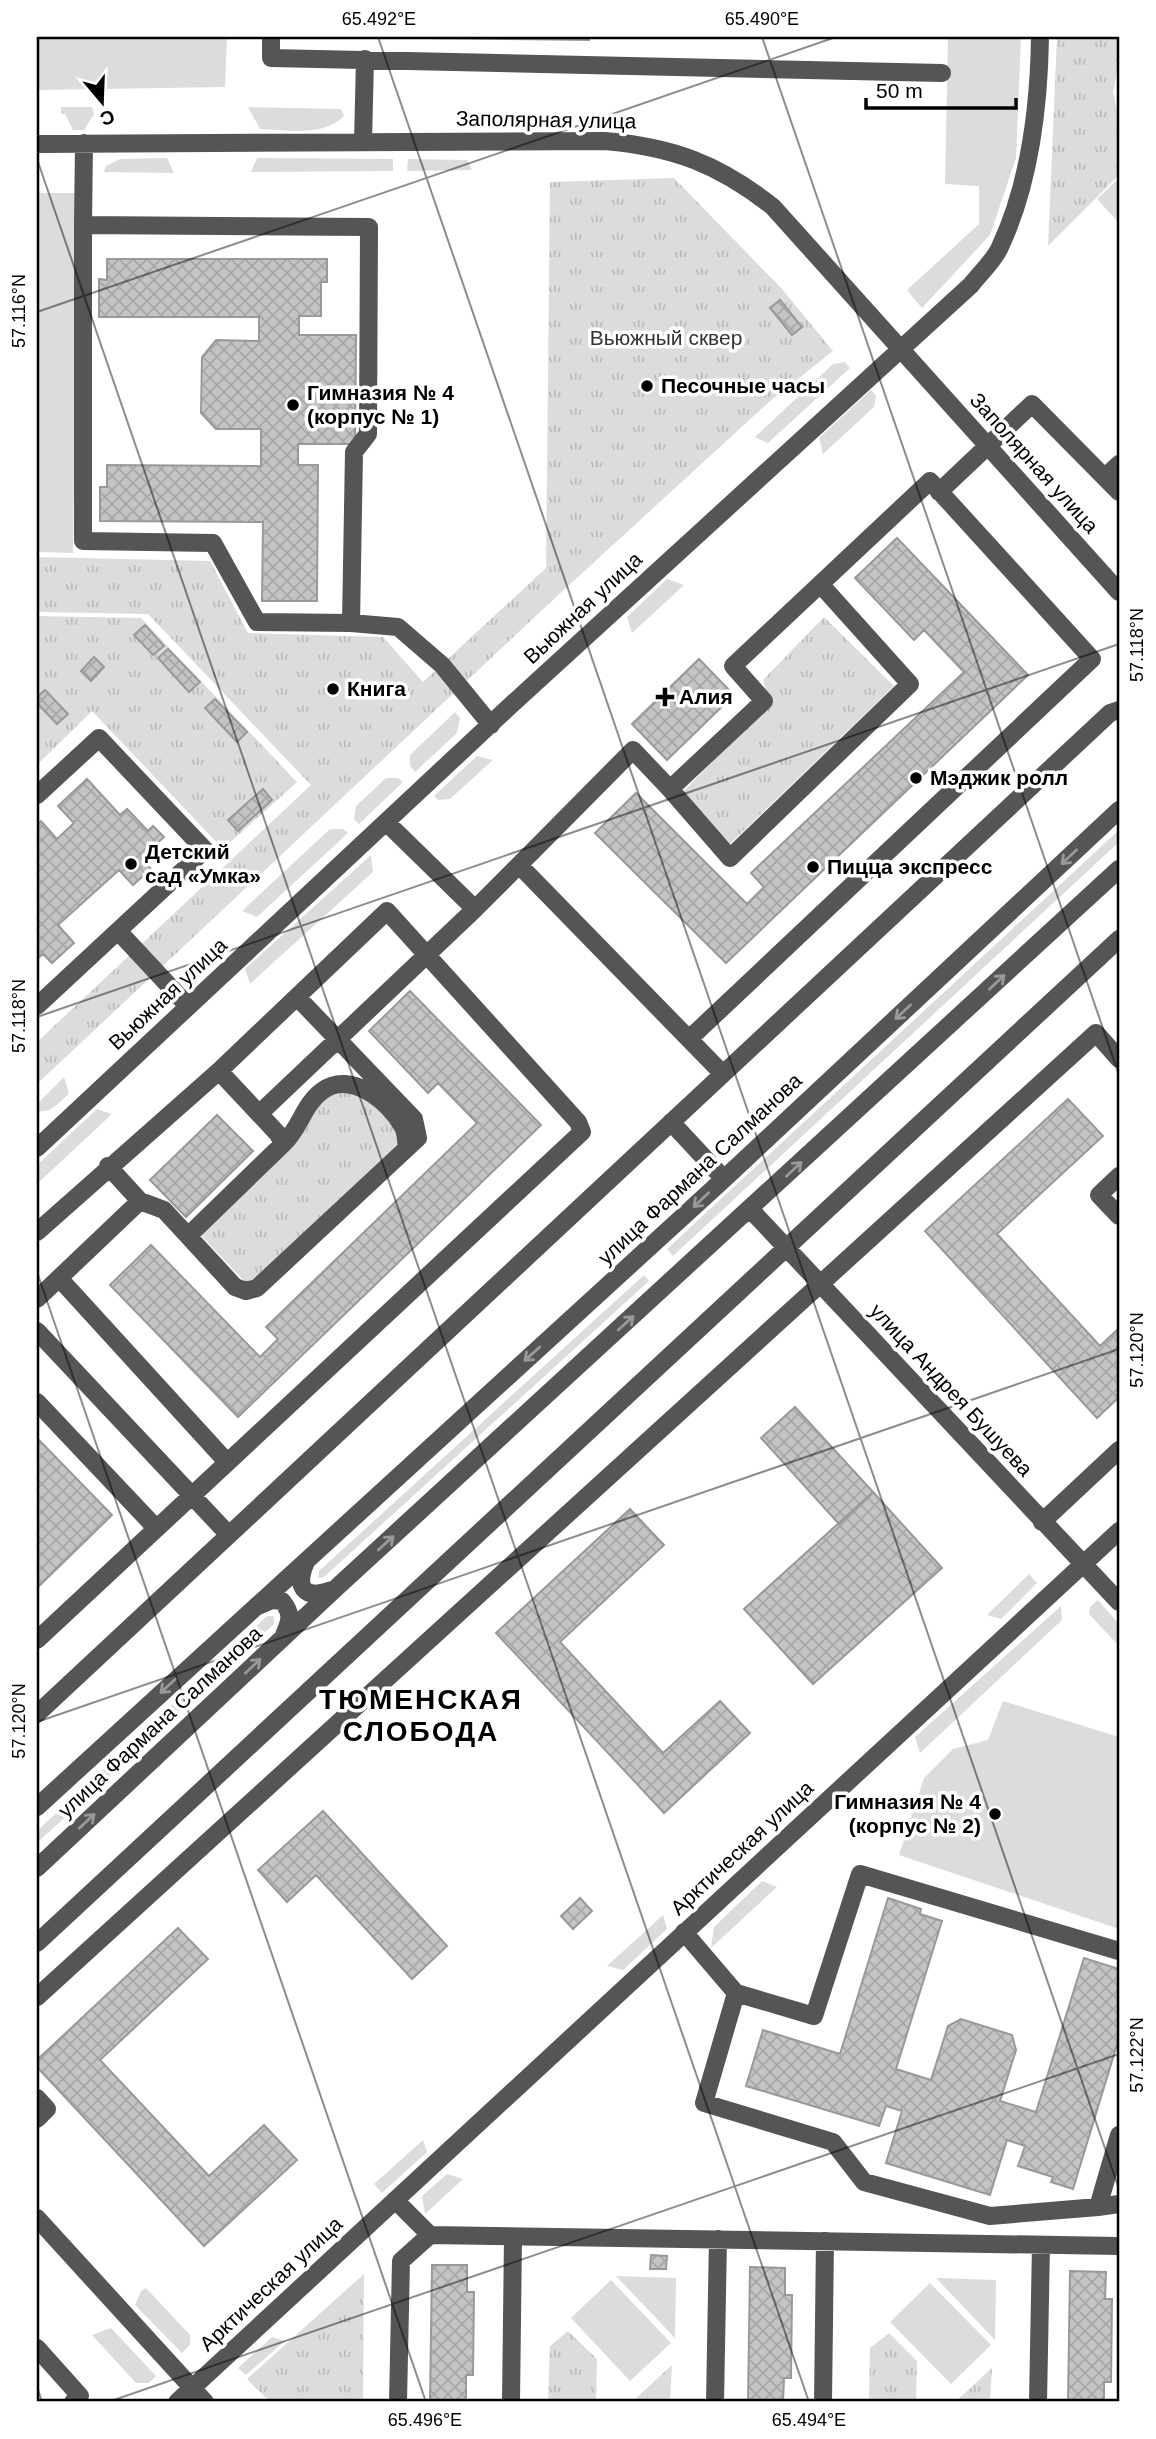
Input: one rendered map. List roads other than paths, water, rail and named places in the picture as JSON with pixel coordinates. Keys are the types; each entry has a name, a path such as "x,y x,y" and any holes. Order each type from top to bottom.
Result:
{"street":[{"path":"271,37 271,58 942,73"},
{"name":"Вьюжная улица","path":"38,1145 971,285 999,250 1014,211 1037,104 1040,37"},
{"path":"363,142 365,59"},
{"name":"Заполярная улица","path":"37,144 605,141 649,145 709,164 741,182 773,207 1119,592"},
{"path":"84,143 83,541 214,543 257,622 351,623 398,627 442,665 491,725"},
{"path":"83,225 369,227 368,434 354,452 351,623"},
{"path":"939,492 1032,404 1119,492"},
{"path":"1105,477 1119,464"},
{"path":"670,789 764,701 733,666 930,481 1092,659 689,1039"},
{"path":"259,1114 428,955 633,750 730,858 910,684 821,585"},
{"path":"37,1714 1110,713 1119,710"},
{"path":"37,795 99,738 205,850 37,1006"},
{"name":"улица Фармана Салманова","path":"37,1807 723,1179 1119,810"},
{"path":"386,822 475,909"},
{"path":"519,865 723,1074"},
{"name":"улица Фармана Салманова","path":"37,1868 335,1589 1119,869"},
{"path":"37,1232 108,1166 219,1071 387,912 578,1122 582,1132 37,1640"},
{"path":"119,932 188,1006"},
{"path":"37,1943 1119,939"},
{"path":"108,1166 140,1202 164,1210 235,1287 246,1291 257,1288 418,1138 414,1119 353,1058 339,1037 298,997"},
{"path":"37,1997 1096,1033 1119,1059"},
{"path":"219,1071 283,1144"},
{"path":"188,1236 294,1134 306,1108 321,1092 333,1085 364,1087 404,1127 407,1148"},
{"path":"671,1122 723,1179"},
{"path":"1119,1176 1099,1195 1119,1216"},
{"path":"37,1299 140,1202"},
{"name":"улица Андрея Бушуева","path":"750,1209 1119,1602"},
{"path":"59,1278 227,1462"},
{"path":"37,1331 229,1535"},
{"path":"37,1402 156,1528"},
{"path":"1042,1522 1119,1450"},
{"name":"Арктическая улица","path":"177,2402 1119,1531"},
{"path":"309,1557 300,1574 300,1585 307,1593 317,1595 335,1589"},
{"name":"улица Фармана Салманова","path":"254,1607 272,1600 282,1601 289,1609 291,1619 283,1638"},
{"path":"684,1932 736,1993 814,2016 860,1874 1119,1951"},
{"path":"736,1993 704,2103 833,2143 864,2182 990,2216 1119,2204"},
{"path":"37,2098 47,2109 37,2119"},
{"path":"1098,2207 1119,2135"},
{"path":"396,2200 430,2235"},
{"path":"37,2218 205,2402"},
{"path":"398,2402 401,2261 430,2235 1119,2246"},
{"path":"511,2402 513,2236"},
{"path":"715,2402 718,2239"},
{"path":"822,2402 825,2241"},
{"path":"1038,2402 1041,2245"},
{"path":"37,2348 80,2396 73,2402"}],"place":[{"name":"Песочные часы","path":"647,386"},
{"name":"Гимназия № 4 (корпус № 1)","path":"293,405"},
{"name":"Книга","path":"333,689"},
{"name":"Алия","path":"665,697"},
{"name":"Мэджик ролл","path":"916,778"},
{"name":"Детский сад «Умка»","path":"131,864"},
{"name":"Пицца экспресс","path":"813,867"},
{"name":"Гимназия № 4 (корпус № 2)","path":"995,1814"}],"district":[{"name":"ТЮМЕНСКАЯ СЛОБОДА","path":"421,1715"}],"park label":[{"name":"Вьюжный сквер","path":"666,338"}]}
